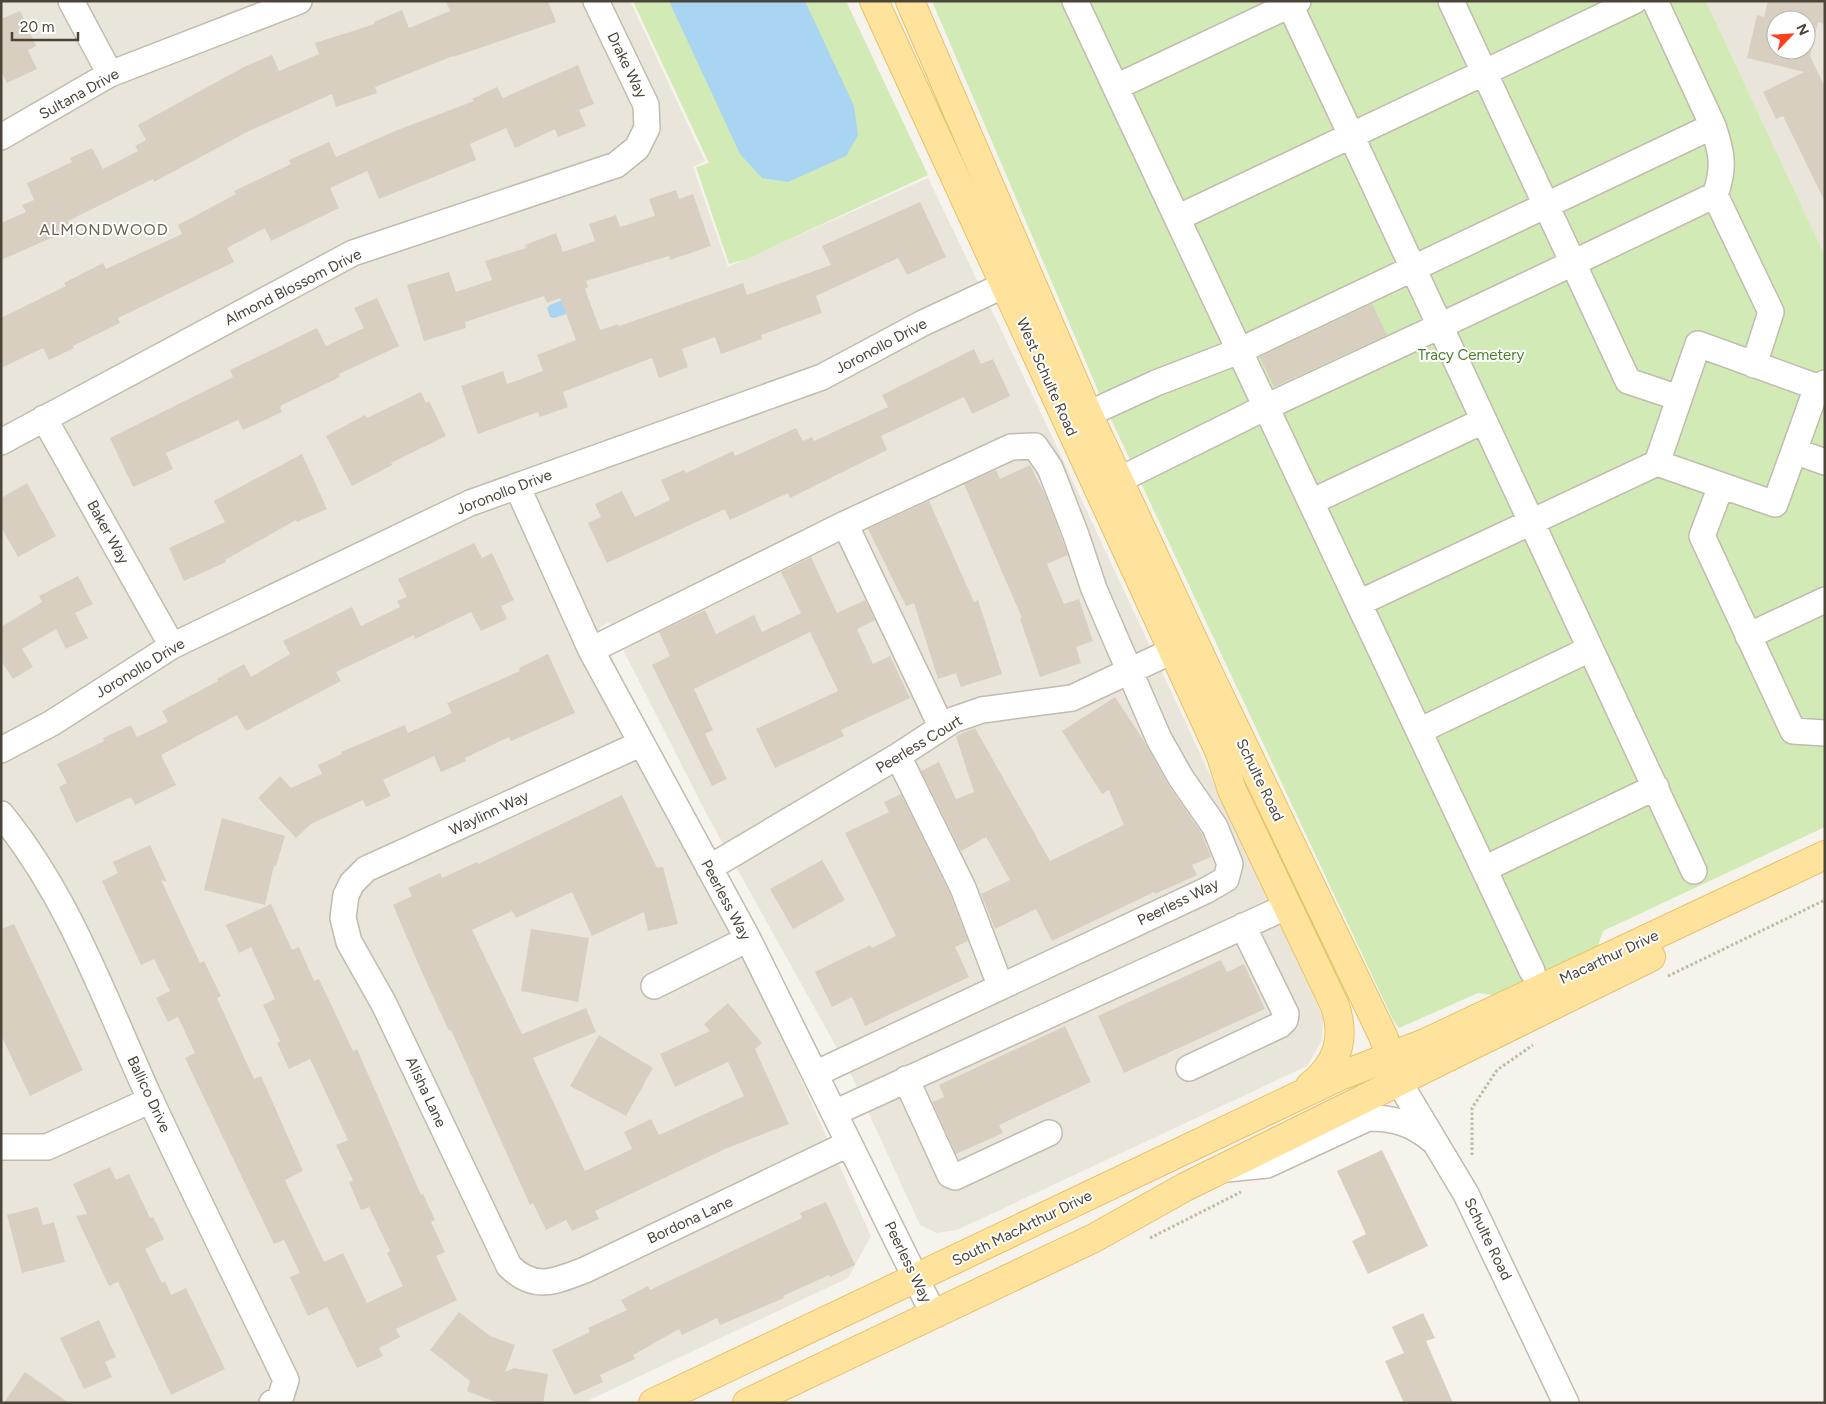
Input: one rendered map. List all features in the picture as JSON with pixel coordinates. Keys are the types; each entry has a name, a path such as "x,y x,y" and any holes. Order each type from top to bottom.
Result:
{"main road":[{"name":"West Schulte Road","path":"874,1 1016,280 1088,414 1119,480"},
{"name":"West Schulte Road","path":"910,1 1016,280 1172,651 1220,752"},
{"name":"Schulte Road","path":"1119,480 1391,1066"},
{"name":"Schulte Road","path":"1220,752 1243,786 1368,1038 1391,1066"},
{"path":"1220,752 1232,790 1335,1006 1340,1029 1340,1046 1332,1064 1319,1079 1297,1097"},
{"name":"Macarthur Drive","path":"1391,1066 1425,1043 1825,855"},
{"name":"Macarthur Drive","path":"1391,1066 1825,872"},
{"name":"South MacArthur Drive","path":"653,1403 1340,1076 1391,1066"},
{"path":"747,1403 1094,1238 1222,1169 1391,1066"}],"street":[{"path":"71,1 110,74"},
{"name":"Sultana Drive","path":"1,137 110,74 299,1"},
{"name":"Drake Way","path":"596,1 646,106 647,128 637,148 616,165 601,170"},
{"path":"1075,1 1532,971"},
{"path":"1452,1 1628,381 1679,398"},
{"path":"1176,218 1634,1"},
{"path":"1119,480 1266,407 1715,195 1722,176 1721,152 1713,126 1655,1"},
{"path":"1116,87 1294,3 1351,135 1694,871"},
{"path":"1088,414 1156,383 1239,351 1713,126"},
{"name":"Almond Blossom Drive","path":"1,442 353,253 601,170"},
{"path":"1715,195 1771,312 1754,364"},
{"name":"Joronollo Drive","path":"1,750 52,722 172,646 470,504 822,377 923,323 1016,280"},
{"path":"1359,603 1657,462 1698,344 1821,385 1775,504 1657,462"},
{"name":"Baker Way","path":"44,418 172,646"},
{"path":"1312,502 1483,421"},
{"name":"Peerless Way","path":"815,1074 1000,985 1207,890 1226,879 1230,864 1215,827 1181,778 1160,739 1094,589 1076,534 1050,468 1035,446 1011,447 845,524"},
{"path":"1794,451 1825,462"},
{"name":"Peerless Way","path":"517,486 591,650 640,744 748,939 934,1315"},
{"path":"1721,486 1702,536 1793,731 1825,733"},
{"path":"591,650 845,524 941,726"},
{"path":"1748,636 1825,600"},
{"path":"1419,731 1590,649"},
{"name":"Peerless Court","path":"709,868 898,756 941,726 982,710 1072,698 1172,651"},
{"name":"Waylinn Way","path":"346,894 352,883 366,870 640,744"},
{"path":"898,756 964,888 1000,985"},
{"path":"1484,869 1656,787"},
{"name":"Ballico Drive","path":"1,814 18,834 78,935 151,1100 286,1380 280,1399 272,1403"},
{"name":"Alisha Lane","path":"346,894 343,918 349,942 384,1004 509,1266 518,1275 529,1280"},
{"path":"834,1113 1288,906"},
{"path":"1189,1068 1280,1025 1285,1020 1286,1014 1244,926"},
{"path":"654,986 748,939"},
{"name":"Schulte Road","path":"1391,1066 1441,1149 1483,1227 1566,1403"},
{"path":"906,1079 950,1175 955,1177 1049,1133"},
{"path":"1,1147 48,1147 151,1100"},
{"path":"1222,1169 1268,1165 1368,1118 1386,1118 1403,1121 1420,1130 1441,1149"},
{"name":"Bordona Lane","path":"529,1280 549,1283 585,1270 848,1144"}],"path":[{"path":"1664,978 1825,900"},
{"path":"1472,1155 1472,1108 1497,1070 1540,1040"}],"shaded area":[{"path":"1,1 630,1 705,161 693,167 728,267 928,178 1042,415 1323,1017 1322,1040 1307,1066 957,1230 937,1233 920,1225 848,1068 706,813 609,622 599,628 871,1236 848,1278 583,1403 1,1403"},
{"path":"1709,1 1825,1 1825,256 1707,3"}],"green space":[{"path":"633,1 846,1 928,175 747,259 729,264 696,167 709,163"},
{"name":"Tracy Cemetery","path":"932,1 1706,1 1825,256 1825,827 1603,931 1596,952 1501,996 1478,993 1399,1028 1393,1020 1102,400"}],"water":[{"path":"669,1 805,1 854,106 858,135 846,156 788,182 762,178 740,154"},
{"path":"560,301 579,310 554,318 550,317 547,308"}],"building":[{"path":"446,1 548,1 556,22 453,56 375,87 377,93 336,107 332,94 249,131 154,182 153,179 68,221 72,229 1,260 1,223 26,212 22,205 34,200 27,183 72,162 70,158 92,148 103,169 138,151 135,146 146,140 138,125 244,67 272,55 279,71 319,54 315,43 375,24 374,22 402,10 409,28 450,11"},
{"path":"1768,1 1825,1 1825,24 1818,22 1816,30 1816,10 1766,10 1766,60 1812,60 1825,87 1825,202 1783,116 1776,119 1763,92 1804,72 1747,58 1757,15 1764,17"},
{"path":"20,11 36,46 28,50 37,69 7,83 1,71 1,19"},
{"path":"578,65 594,104 579,110 586,126 558,137 555,129 515,148 506,128 470,144 476,160 379,199 367,171 330,188 339,208 271,241 265,228 227,248 234,262 118,318 120,323 73,346 74,348 49,360 43,348 1,368 1,318 66,286 64,283 103,263 106,269 182,234 178,225 236,194 234,191 291,164 289,160 329,142 336,157 395,131 474,101 472,99 497,87 503,98"},
{"path":"676,190 679,199 693,194 711,246 670,260 669,256 586,281 588,287 585,289 600,330 618,324 619,326 743,283 747,295 831,265 822,246 920,202 946,257 907,275 898,258 816,296 822,313 761,335 762,339 721,354 715,337 682,349 688,367 659,378 652,358 563,392 568,407 540,417 538,412 478,434 461,386 503,371 507,384 543,371 537,355 576,340 560,298 547,303 544,296 465,322 466,328 424,341 407,285 449,272 456,292 492,280 485,261 526,248 525,245 556,233 563,252 595,241 589,224 616,215 620,227 655,216 649,199"},
{"path":"377,298 399,346 339,374 340,377 282,405 280,408 282,412 243,430 238,420 166,453 173,469 133,487 110,438 233,377 230,370 317,328 326,346 364,328 354,308"},
{"path":"1372,304 1387,335 1274,387 1260,357"},
{"path":"974,349 981,364 993,359 1010,396 972,414 964,397 881,436 887,450 790,498 788,493 730,520 725,509 607,563 588,523 601,517 595,504 622,491 635,517 670,500 661,480 684,470 686,473 733,451 735,456 796,428 803,441 812,437 814,441 888,407 882,395"},
{"path":"421,392 426,403 429,401 446,436 391,463 392,465 352,486 326,436 365,415 367,418"},
{"path":"302,454 327,509 297,522 296,520 225,560 226,562 184,581 169,548 225,522 214,501"},
{"path":"1030,465 1046,497 1068,555 1047,564 1064,604 1079,599 1093,641 1076,647 1081,663 1040,677 1020,619 1022,618 964,484 996,470 1000,479"},
{"path":"27,483 56,536 18,557 1,527 1,498"},
{"path":"929,501 974,602 978,600 1002,674 961,687 956,673 938,679 914,603 906,606 868,529"},
{"path":"474,543 482,558 492,553 514,600 501,606 507,619 481,631 471,612 415,639 414,635 336,672 341,681 246,731 237,715 161,755 176,785 135,805 131,797 76,823 59,787 67,783 57,764 104,741 103,738 131,725 137,737 168,722 162,711 218,681 217,679 244,664 251,677 290,654 283,641 352,607 361,626 400,607 397,601 407,597 398,579"},
{"path":"811,557 837,613 865,600 875,620 857,629 873,664 890,656 910,698 841,730 844,736 775,768 756,729 838,691 810,632 694,689 713,730 705,734 727,779 712,786 652,665 670,656 659,632 705,610 716,634 754,615 762,632 801,613 781,572"},
{"path":"78,576 93,604 75,613 88,638 66,649 56,629 22,649 33,667 13,679 1,661 1,627 42,602 39,596"},
{"path":"548,654 575,713 511,741 509,737 465,758 466,761 441,772 434,756 383,780 391,796 366,807 363,800 311,824 296,838 258,798 280,776 291,788 322,774 318,765 342,754 341,752 405,725 408,733 452,713 447,703 520,671 519,668"},
{"path":"1115,697 1144,741 1169,786 1202,834 1211,857 1192,865 1197,875 1155,894 1154,892 1052,941 1036,909 995,929 981,894 1010,880 986,837 961,851 921,771 939,762 956,799 974,792 956,736 975,728 1050,861 1124,825 1109,790 1102,794 1062,731"},
{"path":"901,794 950,894 968,941 955,947 969,977 865,1026 852,997 832,1007 815,972 870,945 872,948 896,936 845,833 889,812 884,802"},
{"path":"622,795 657,868 663,867 678,924 648,931 644,912 592,936 572,892 516,918 512,911 472,930 522,1034 586,1008 596,1032 533,1058 585,1171 632,1149 624,1132 651,1119 659,1135 744,1096 728,1062 675,1087 660,1054 710,1031 704,1024 728,1003 762,1043 755,1049 789,1124 725,1149 595,1211 599,1219 572,1231 566,1220 546,1230 533,1203 530,1205 451,1030 449,1031 420,968 393,905 412,896 408,888 440,873 442,878 477,862 478,864"},
{"path":"222,818 285,836 276,866 274,866 265,905 204,890"},
{"path":"150,845 167,882 161,880 200,963 204,961 221,996 217,998 254,1079 261,1076 303,1171 285,1180 324,1262 343,1253 367,1303 403,1286 387,1253 390,1251 369,1207 361,1210 349,1182 353,1180 336,1145 348,1140 310,1059 289,1069 277,1043 280,1041 263,1005 275,999 251,947 239,953 226,925 271,904 292,950 299,947 314,981 319,979 353,1051 357,1049 421,1195 423,1194 435,1220 431,1222 445,1252 436,1256 457,1300 396,1329 400,1337 379,1348 383,1356 357,1368 327,1307 308,1316 290,1277 300,1273 284,1240 274,1244 185,1058 195,1053 178,1017 168,1022 156,998 170,991 154,959 141,965 102,881 118,873 113,862"},
{"path":"822,860 845,900 793,929 770,889"},
{"path":"14,924 83,1070 30,1096 1,1035 1,929"},
{"path":"531,929 589,938 578,1002 521,991"},
{"path":"1221,960 1227,972 1244,964 1265,1009 1124,1073 1098,1016"},
{"path":"1065,1026 1091,1082 999,1125 1003,1133 956,1154 932,1102 944,1097 939,1085"},
{"path":"599,1035 653,1068 626,1116 570,1086"},
{"path":"1382,1150 1428,1246 1368,1274 1352,1241 1366,1234 1337,1171"},
{"path":"110,1167 116,1180 129,1174 150,1218 153,1217 164,1239 145,1249 162,1283 165,1281 171,1295 186,1288 225,1369 171,1395 118,1282 109,1286 76,1216 87,1214 73,1184"},
{"path":"826,1202 855,1265 720,1325 717,1318 682,1335 679,1329 633,1355 635,1359 600,1375 603,1382 574,1395 552,1350 590,1332 588,1328 627,1310 621,1300 648,1286 650,1290 802,1218 800,1213"},
{"path":"38,1207 43,1225 54,1222 65,1262 22,1273 7,1215"},
{"path":"459,1312 490,1336 515,1345 505,1372 514,1368 548,1374 543,1403 498,1403 467,1391 470,1381 430,1350"},
{"path":"1423,1313 1435,1338 1426,1341 1453,1403 1404,1403 1385,1361 1404,1353 1392,1327"},
{"path":"99,1320 116,1357 105,1362 112,1377 84,1389 60,1338"},
{"path":"25,1372 69,1403 4,1403"}],"district":[{"name":"ALMONDWOOD","path":"104,229"}]}
